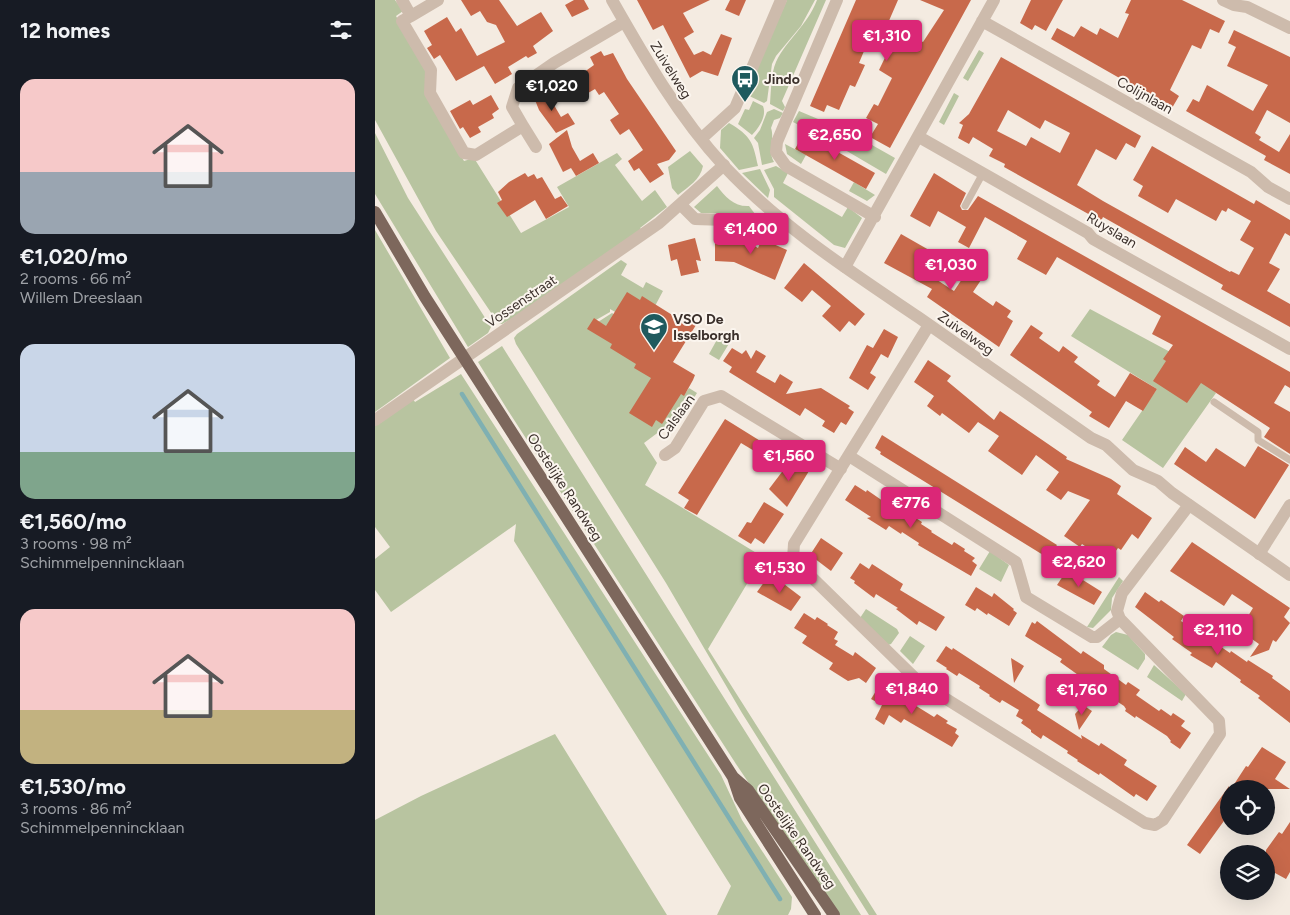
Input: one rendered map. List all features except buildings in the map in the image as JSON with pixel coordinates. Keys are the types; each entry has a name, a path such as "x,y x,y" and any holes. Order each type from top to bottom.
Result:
{"main road":[{"name":"Oostelijke Randweg","path":"375,212 425,297 733,777 740,798 815,915"},
{"name":"Oostelijke Randweg","path":"733,777 749,790 834,915"}],"street":[{"path":"402,0 411,16"},
{"path":"438,0 403,21 431,70 430,93 465,153 476,155 523,126"},
{"name":"Zuivelweg","path":"612,0 668,94 724,165 761,201 845,268 1091,438 1106,445 1133,470 1158,481 1189,505 1290,575"},
{"path":"702,138 735,108 781,0"},
{"path":"837,0 777,142 776,152 786,166 875,217"},
{"path":"845,268 994,0"},
{"path":"1223,0 1247,7 1290,28"},
{"name":"Colijnlaan","path":"982,21 1251,172 1267,187 1290,199"},
{"path":"536,147 512,107 518,88 554,63 624,22"},
{"name":"Ruyslaan","path":"919,137 1088,233 1093,240 1290,349"},
{"name":"Vossenstraat","path":"375,420 651,229 681,205 724,165"},
{"path":"681,205 695,219 756,221"},
{"path":"929,325 794,544 793,559 799,568 919,682 1145,823 1155,825 1163,820 1220,734 1219,721 1120,619 1117,611 1122,593 1189,505"},
{"name":"Calslaan","path":"665,455 675,448 704,401 721,396 841,468"},
{"path":"849,456 1016,562 1026,597 1075,627 1097,637 1120,619"},
{"path":"1259,554 1290,505"}],"lane":[{"path":"965,206 983,173"},
{"path":"1214,402 1258,432 1259,440 1290,460"}],"green space":[{"path":"375,0 395,0 403,11 396,16 427,72 425,90 464,161 474,158 521,233 569,207 557,187 617,153 622,159 615,165 642,201 655,190 667,207 640,228 643,231 529,310 502,324 498,323 436,231 375,120"},
{"path":"787,0 815,0 801,26 776,56 772,64 767,101 764,103 745,94"},
{"path":"817,0 826,0 782,101 785,107 783,111 770,104 774,66 786,46 808,17"},
{"path":"979,50 984,53 968,81 963,78"},
{"path":"954,93 959,96 944,125 939,122"},
{"path":"753,101 763,106 764,114 760,125 752,135 738,124 745,109 749,110"},
{"path":"774,109 783,113 780,118 774,120 771,128 771,153 774,162 762,165 758,143 754,138 760,130 767,112"},
{"path":"799,111 849,132 895,158 886,174 793,122"},
{"path":"729,123 750,140 758,166 739,170 720,148 721,130"},
{"path":"375,133 408,198 491,327 488,333 468,347 375,194"},
{"path":"785,144 806,155 801,164 787,154"},
{"path":"690,151 703,166 702,171 690,186 678,195 672,188 668,167"},
{"path":"776,166 788,173 783,183 842,217 848,207 862,218 845,248 834,245 774,197 774,189 764,170"},
{"path":"760,169 770,190 768,198 742,173"},
{"path":"854,182 875,195 867,201 849,191"},
{"path":"717,186 731,200 739,205 749,206 755,214 701,213 694,207"},
{"path":"375,230 450,358 375,412"},
{"path":"621,260 627,264 621,275 643,288 646,282 663,291 655,306 617,313 610,309 610,312 596,320 598,322 612,313 615,315 684,395 689,388 697,393 690,404 684,401 667,429 664,428 644,443 657,463 645,485 763,557 708,649 877,915 869,915 742,713 666,583 516,344 514,338 517,334"},
{"path":"1090,309 1172,353 1216,393 1163,468 1122,440 1157,389 1071,336"},
{"path":"719,336 730,342 719,360 709,354"},
{"path":"502,346 861,915 838,915 736,764 507,409 478,362"},
{"path":"461,374 721,775 742,820 792,897 791,909 788,915 717,915 731,886 514,541 516,524 391,612 375,590 375,559 390,547 375,527 375,425 413,399 415,402"},
{"path":"990,551 1009,565 1001,582 979,569"},
{"path":"1119,577 1123,581 1112,598 1111,610 1093,628 1087,627"},
{"path":"866,609 897,629 899,633 891,644 888,645 860,618"},
{"path":"1116,632 1128,635 1145,654 1145,659 1138,670 1102,647 1111,635"},
{"path":"910,636 925,646 913,664 900,651"},
{"path":"1154,665 1186,694 1182,701 1147,677"},
{"path":"555,734 667,915 375,915 375,820 421,796"}],"waterway":[{"path":"462,394 780,899"}],"place":[{"name":"Jindo","path":"745,103"},
{"name":"VSO De Isselborgh","path":"654,351"}]}
